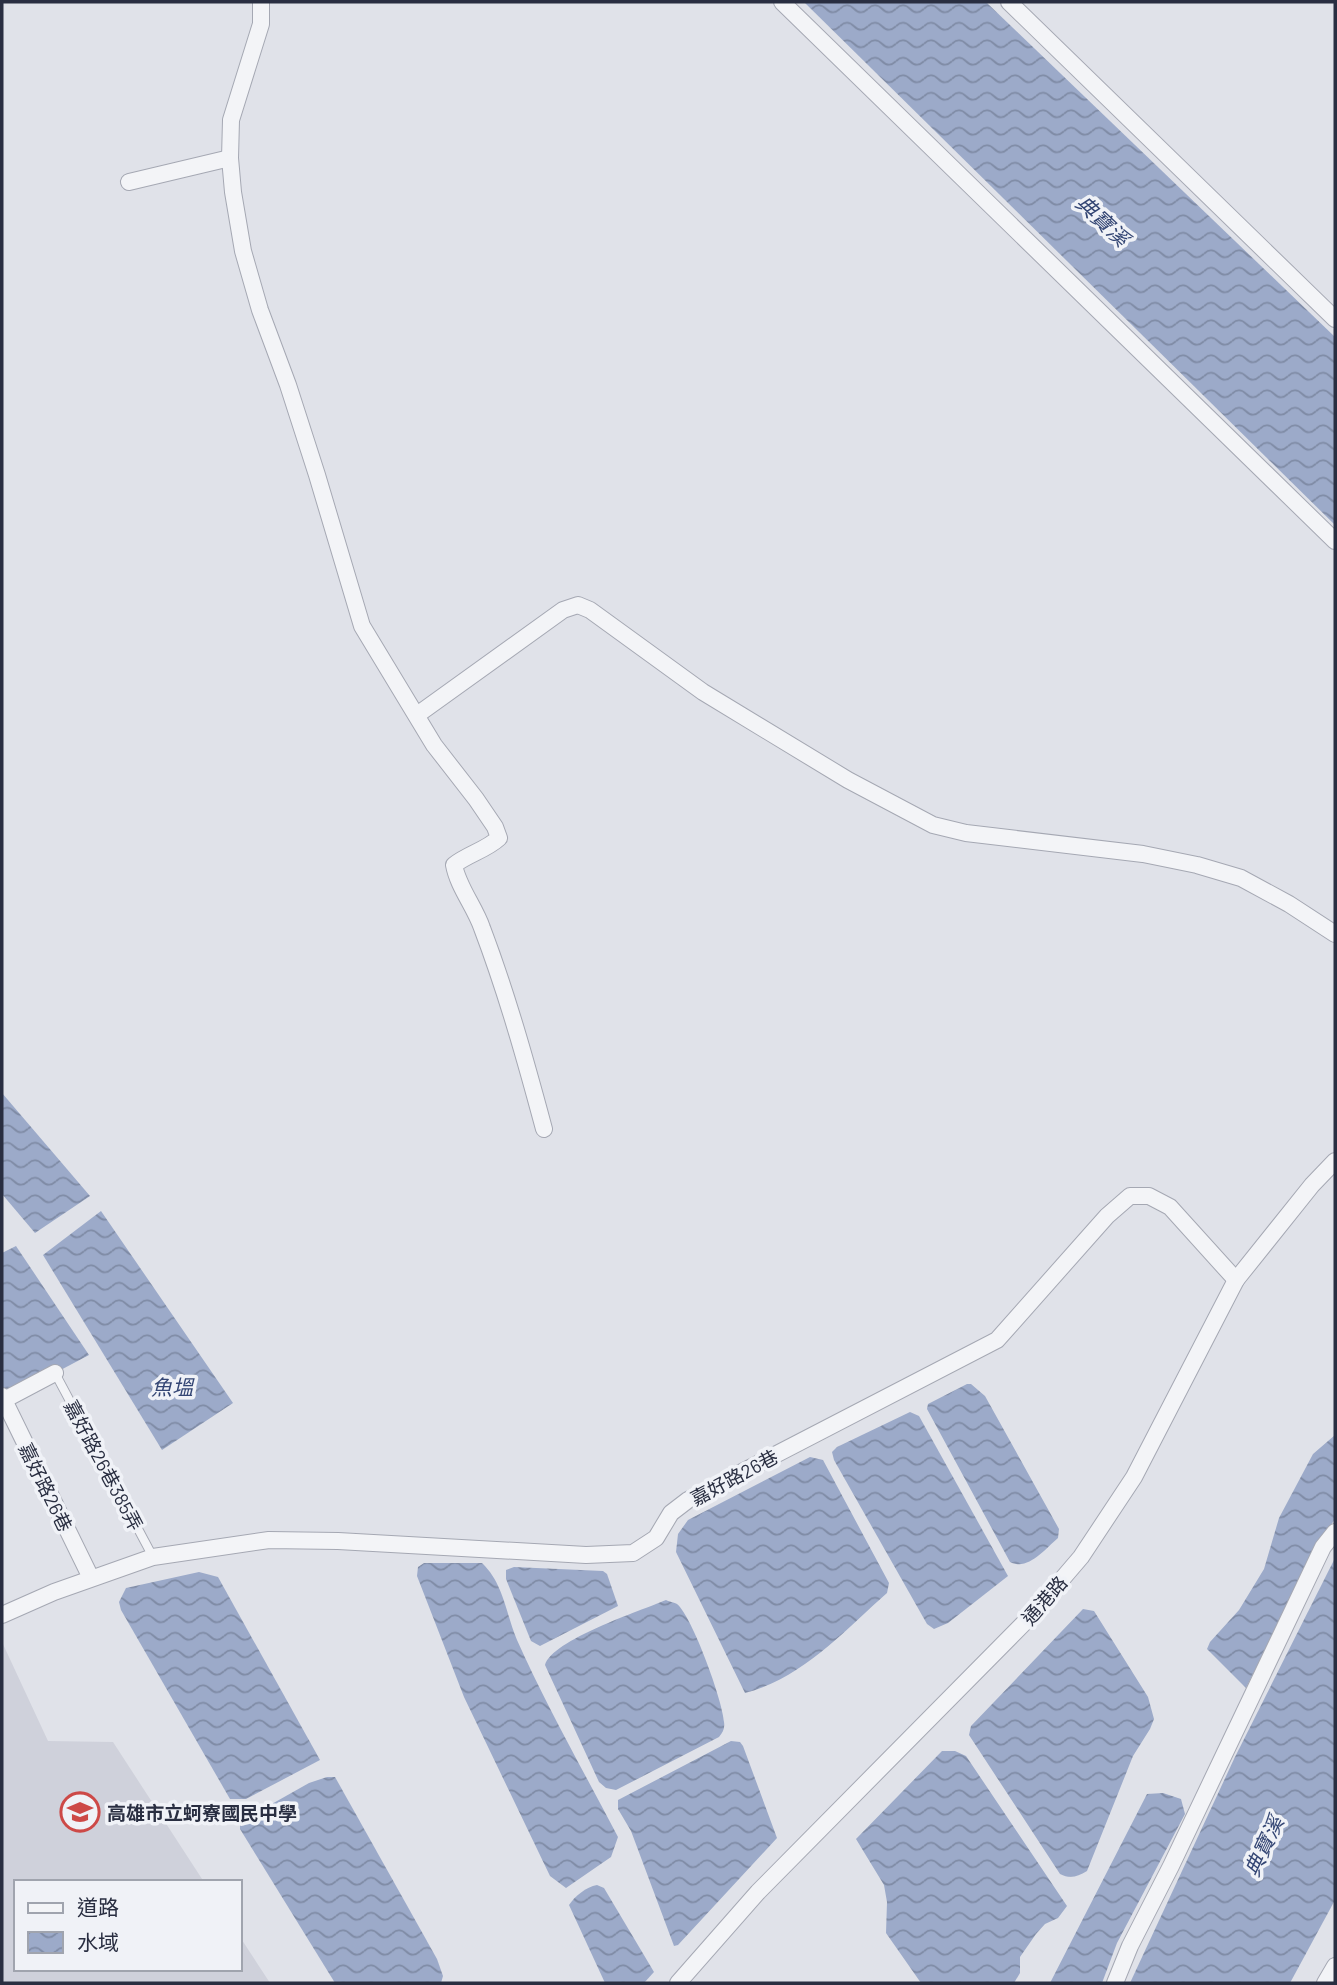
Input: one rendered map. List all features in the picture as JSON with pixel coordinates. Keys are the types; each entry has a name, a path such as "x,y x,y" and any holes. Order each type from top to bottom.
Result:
{"street":[{"path":"261,2 261,24 231,120 233,192 243,251 260,310 317,475 362,626 434,744 476,799 495,827 499,838 490,846 466,856 454,865 456,876 482,928 529,1073 544,1129"},
{"path":"782,2 1335,541"},
{"path":"1009,2 1335,320"},
{"path":"130,181 230,158"},
{"path":"417,715 563,610 578,606 590,610 703,692 848,780 933,825 966,833 1143,854 1197,865 1241,878 1289,904 1335,934"},
{"name":"通港路","path":"678,1983 758,1892 1027,1620 1082,1557 1134,1477 1236,1280 1312,1185 1335,1161"},
{"name":"嘉好路26巷","path":"3,1398 85,1580 153,1557 269,1540 338,1541 586,1555 632,1553 656,1538 671,1513 688,1500 997,1340 1107,1216 1130,1196 1149,1196 1170,1207 1236,1280"},
{"path":"3,1398 55,1373"},
{"path":"1115,1983 1130,1946 1323,1547 1335,1532"},
{"path":"2,1615 85,1580"},
{"path":"1325,1983 1335,1966"}],"lane":[{"name":"嘉好路26巷385弄","path":"55,1373 153,1557"}],"shaded area":[{"name":"高雄市立蚵寮國民中學","path":"2,1642 48,1741 113,1742 203,1880 14,1880 14,1971 242,1971 242,1940 270,1983 2,1983"}],"water":[{"name":"典寶溪","path":"804,2 986,2 1335,337 1335,525"},
{"path":"2,1093 90,1196 35,1233 2,1194"},
{"name":"魚塭","path":"101,1211 233,1403 162,1450 43,1255"},
{"path":"16,1246 89,1355 4,1400 2,1253"},
{"path":"971,1384 985,1396 1059,1529 1058,1538 1036,1558 1023,1564 1010,1562 927,1409 928,1404"},
{"path":"910,1412 919,1416 1008,1576 948,1623 934,1629 927,1624 834,1460 832,1452 837,1447"},
{"path":"1335,1435 1335,1519 1319,1543 1246,1688 1207,1649 1210,1642 1239,1610 1264,1569 1279,1518 1313,1454"},
{"path":"810,1457 823,1460 889,1583 887,1593 804,1665 766,1686 745,1693 676,1552 678,1534 688,1520"},
{"name":"典寶溪","path":"1335,1558 1335,1900 1290,1983 1130,1983 1234,1759"},
{"path":"424,1563 482,1563 489,1571 500,1590 517,1640 553,1715 618,1837 611,1857 566,1888 550,1876 464,1697 417,1576 418,1567"},
{"path":"514,1567 603,1571 607,1574 618,1606 540,1646 531,1641 506,1579 506,1570"},
{"path":"199,1572 218,1577 320,1760 246,1799 230,1799 121,1610 119,1602 126,1588"},
{"path":"666,1600 677,1604 691,1625 718,1696 724,1722 723,1730 719,1737 616,1790 606,1788 599,1782 545,1665 551,1655 580,1636"},
{"path":"1083,1609 1094,1611 1148,1697 1154,1719 1133,1756 1087,1871 1070,1877 1060,1874 969,1735 971,1726"},
{"path":"731,1741 740,1742 743,1746 777,1838 678,1945 674,1946 631,1831 618,1809 618,1800"},
{"path":"942,1751 955,1751 966,1756 1067,1906 1058,1918 1045,1924 1020,1957 1020,1973 1014,1983 921,1983 886,1933 887,1902 884,1885 856,1839"},
{"path":"335,1777 437,1959 443,1976 441,1983 335,1983 240,1829 240,1822 309,1783"},
{"path":"1163,1793 1181,1799 1185,1814 1117,1943 1102,1983 1050,1983 1147,1794"},
{"path":"597,1885 604,1888 654,1972 644,1983 605,1983 569,1905 581,1892"}],"place":[{"name":"高雄市立蚵寮國民中學","path":"80,1812"}]}
